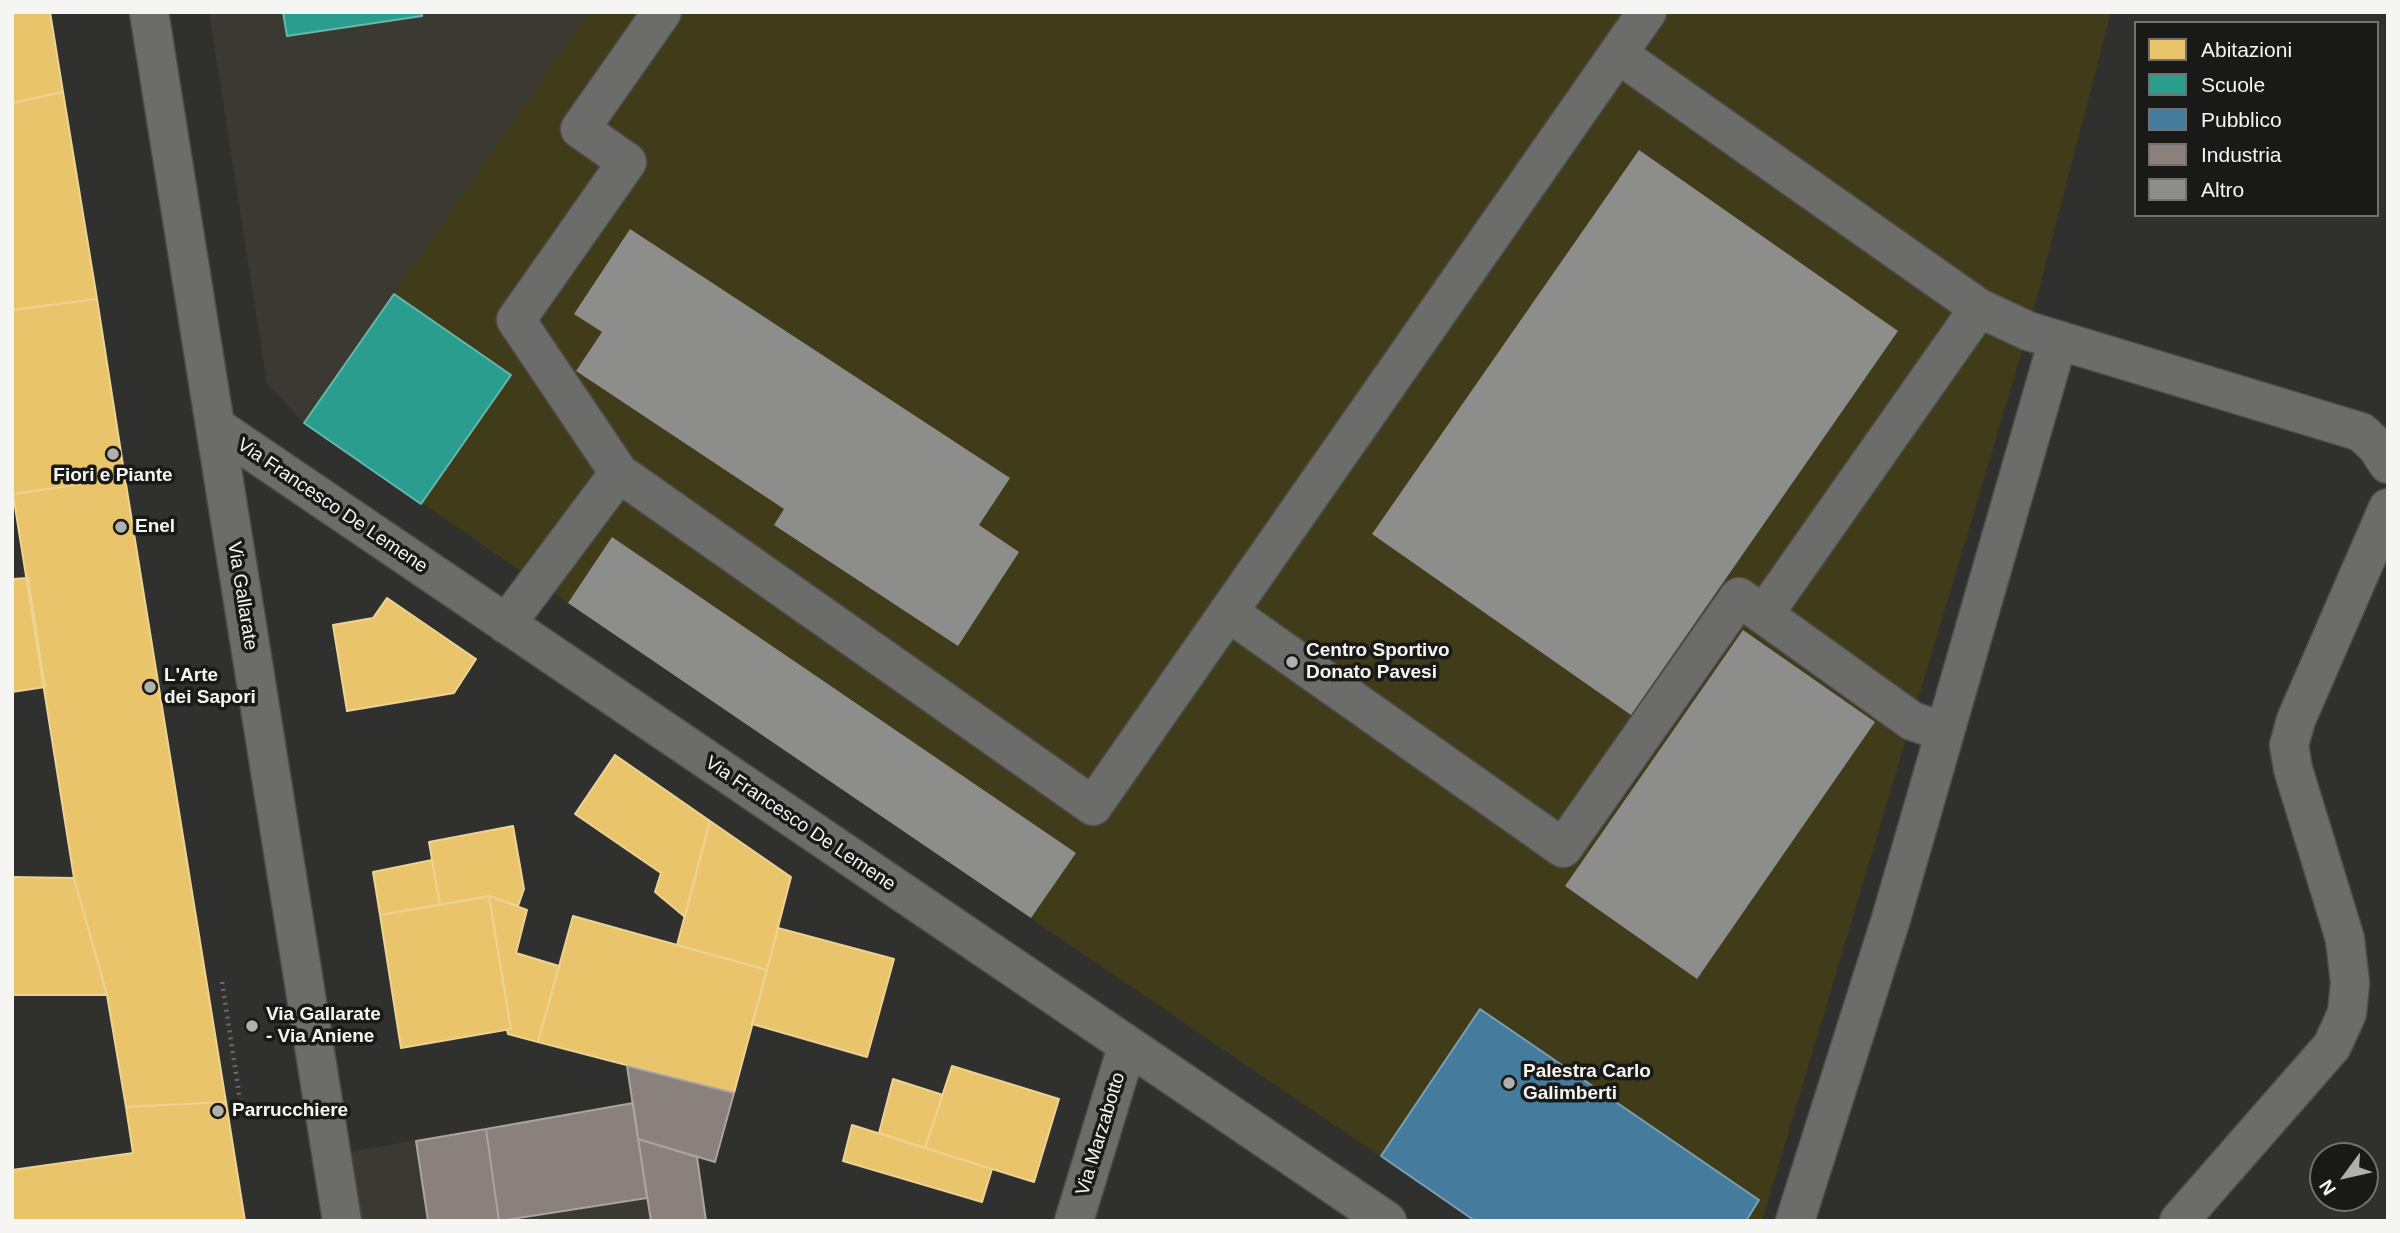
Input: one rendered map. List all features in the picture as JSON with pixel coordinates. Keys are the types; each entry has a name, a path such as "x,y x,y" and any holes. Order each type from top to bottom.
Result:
{"street":[{"name":"Via Gallarate","path":"149,12 342,1221"},
{"path":"662,12 580,130 627,162 516,320 619,473 1093,806 1647,12"},
{"path":"1618,54 1979,308 2028,331 2361,432 2376,446 2388,464"},
{"path":"1764,614 1979,308"},
{"path":"1796,1221 1891,919 2058,340"},
{"name":"Via Francesco De Lemene","path":"215,426 1387,1221"},
{"path":"506,624 619,473"},
{"path":"2179,1221 2332,1046 2347,1013 2350,983 2345,939 2293,769 2290,745 2297,720 2388,508"},
{"path":"1228,612 1563,848 1739,597 1912,721 1945,732"},
{"name":"Via Marzabotto","path":"1074,1221 1127,1046"}],"path":[{"path":"222,982 242,1113"}],"shaded area":[{"path":"209,12 589,12 304,423 267,384"},
{"name":"Centro Sportivo Donato Pavesi","path":"589,12 2111,12 2028,331 1762,1221 1475,1221 304,423"},
{"path":"633,1103 651,1221 342,1221 331,1155"}],"building: Abitazioni":[{"path":"12,12 50,12 63,92 12,103"},
{"path":"63,92 97,299 12,310 12,103"},
{"path":"97,299 125,478 13,494 12,310"},
{"path":"125,478 226,1102 126,1107 107,995 74,878 13,494"},
{"path":"28,578 45,687 12,692 12,579"},
{"path":"387,598 476,659 454,693 347,711 333,625 373,618"},
{"path":"615,755 710,821 685,917 655,892 661,873 575,814"},
{"path":"710,821 791,877 767,970 677,945"},
{"path":"513,826 524,889 518,906 489,896 440,905 429,842"},
{"path":"432,860 440,905 380,915 373,872"},
{"path":"12,877 74,878 107,995 12,995"},
{"path":"489,896 511,1029 401,1048 380,915"},
{"path":"489,896 527,910 516,953 559,966 538,1042 508,1034 507,1030 511,1029"},
{"path":"573,916 767,970 734,1093 538,1042"},
{"path":"778,928 894,959 867,1057 752,1024"},
{"path":"952,1066 1059,1099 1034,1182 925,1148"},
{"path":"893,1079 943,1095 925,1148 879,1133"},
{"path":"226,1102 245,1221 12,1221 12,1170 133,1153 126,1107"},
{"path":"852,1125 992,1169 982,1202 843,1161"}],"building: Scuole":[{"path":"283,12 422,12 422,16 287,36"},
{"path":"394,294 511,375 421,504 304,423"}],"building: Pubblico":[{"name":"Palestra Carlo Galimberti","path":"1480,1009 1759,1200 1746,1221 1475,1221 1381,1156"}],"building: Industria":[{"path":"627,1066 734,1093 715,1162 638,1139"},
{"path":"633,1103 647,1198 499,1221 486,1129"},
{"path":"486,1129 499,1221 428,1221 416,1141"},
{"path":"638,1139 697,1157 706,1221 651,1221"}],"building: Altro":[{"path":"1639,150 1898,331 1631,715 1372,534"},
{"path":"630,229 1010,478 979,525 1019,552 958,646 774,525 784,509 576,371 602,332 574,314"},
{"path":"612,537 1076,853 1031,918 568,603"},
{"path":"1743,630 1875,722 1697,979 1565,886"}],"place":[{"name":"Fiori e Piante","path":"113,454"},
{"name":"Enel","path":"121,527"},
{"name":"Centro Sportivo Donato Pavesi","path":"1292,662"},
{"name":"L'Arte dei Sapori","path":"150,687"},
{"name":"Via Gallarate - Via Aniene","path":"252,1026"},
{"name":"Palestra Carlo Galimberti","path":"1509,1083"},
{"name":"Parrucchiere","path":"218,1111"}]}
